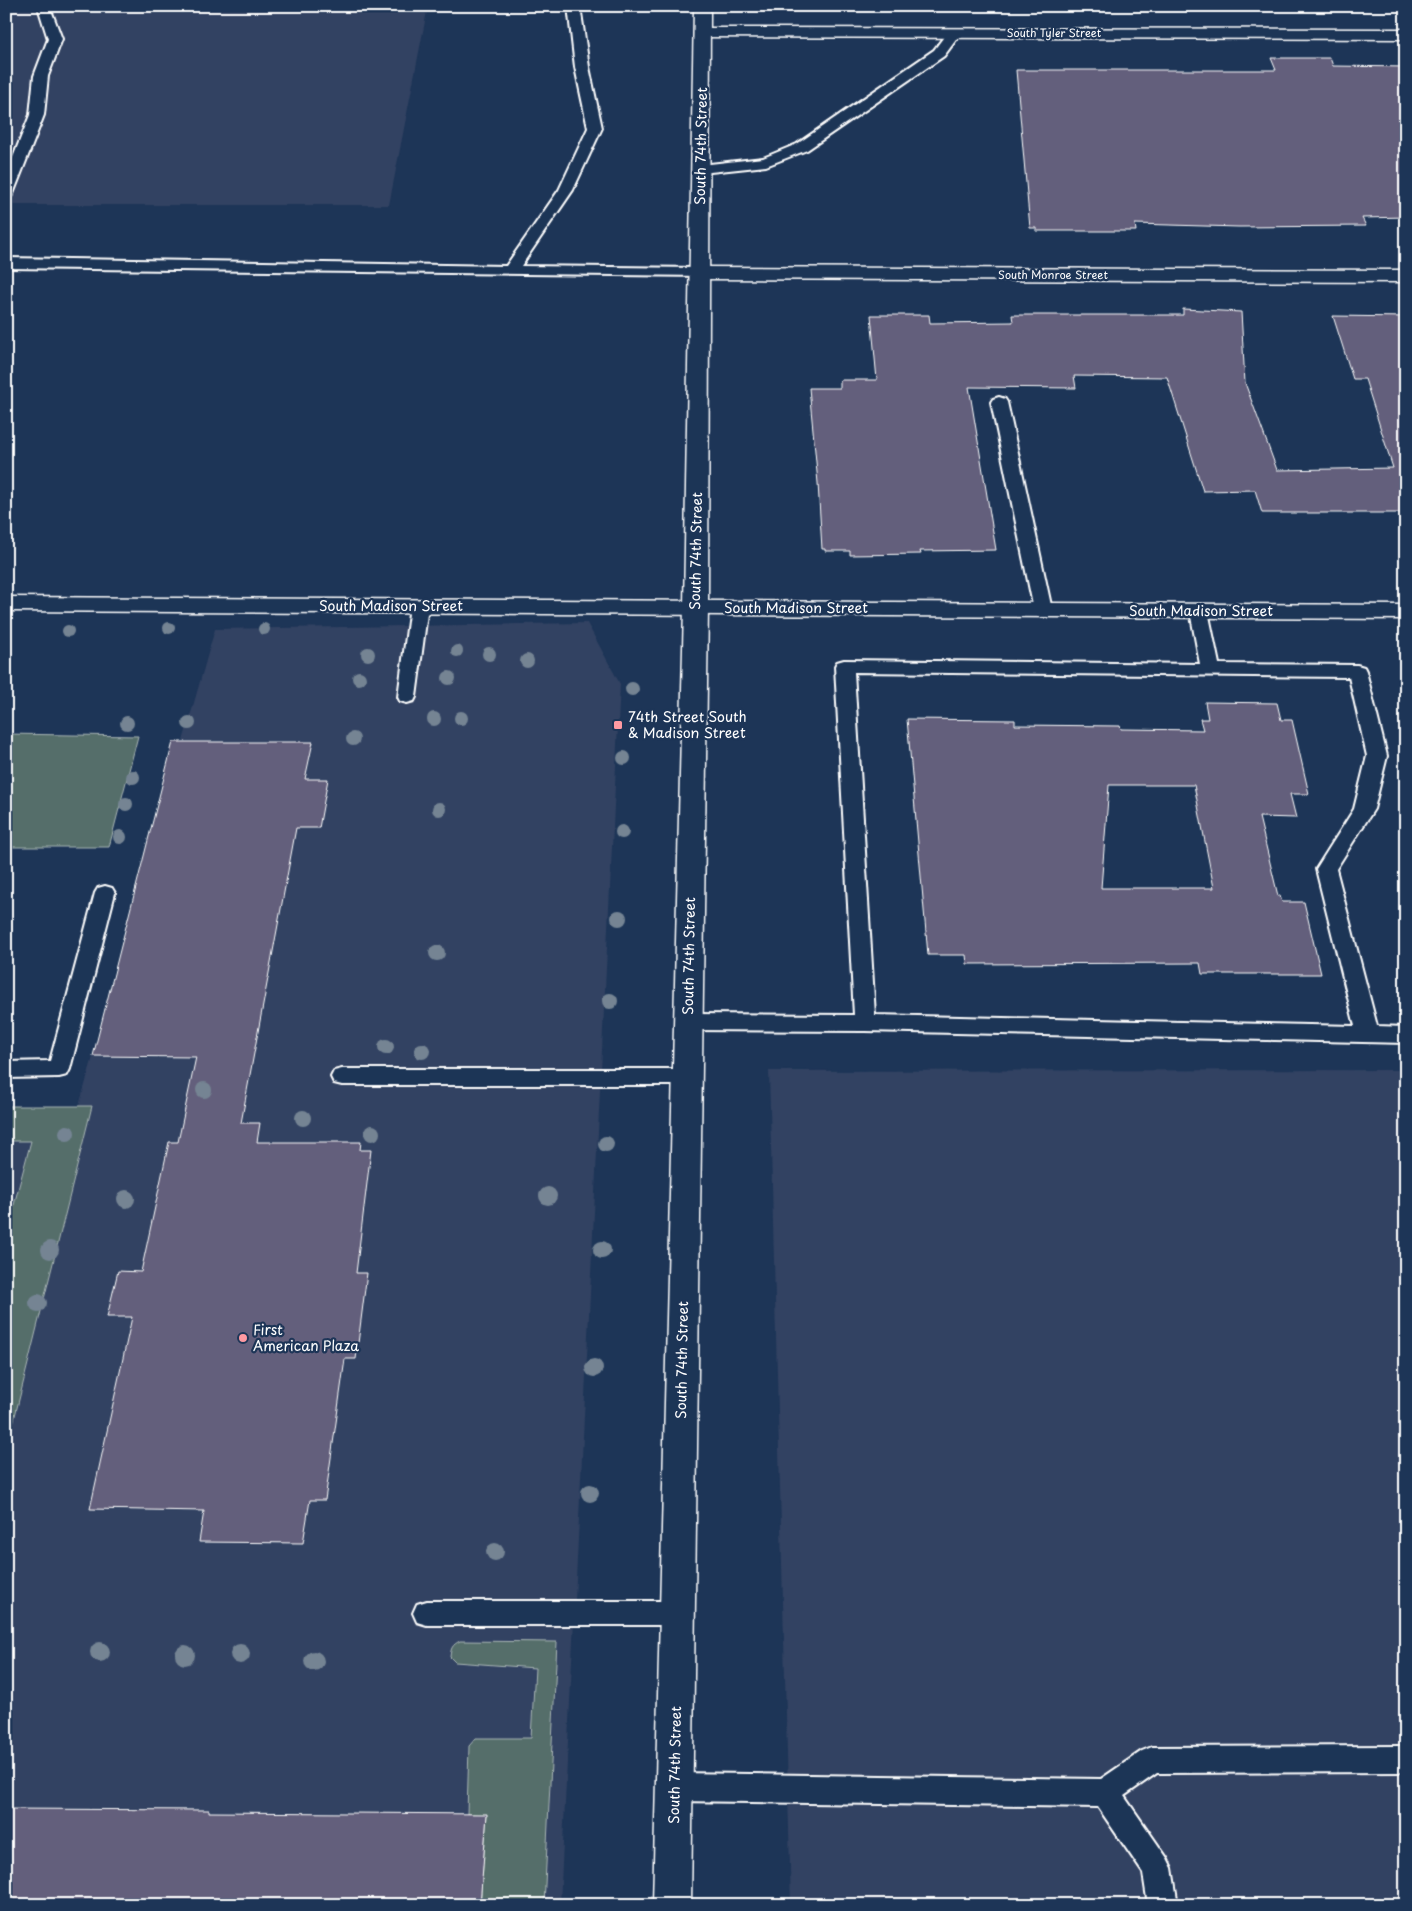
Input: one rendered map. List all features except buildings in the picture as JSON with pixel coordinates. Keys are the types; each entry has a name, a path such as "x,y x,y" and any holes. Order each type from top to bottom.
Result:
{"street":[{"name":"South Tyler Street","path":"703,20 954,33 1406,34"},
{"name":"South 74th Street","path":"672,1905 696,607 703,20"},
{"name":"South Monroe Street","path":"700,273 1406,276"},
{"name":"South Madison Street","path":"6,604 1406,612"}],"lane":[{"path":"6,194 37,116 41,76 55,39 44,10 47,6"},
{"path":"511,270 566,190 595,128 582,67 574,6"},
{"path":"701,169 766,162 802,147 939,53 954,33"},
{"path":"6,263 700,273"},
{"path":"999,402 1043,610"},
{"path":"407,697 419,606"},
{"path":"1199,611 1210,668"},
{"path":"865,1023 844,666 1210,668 1357,671 1377,756 1364,809 1326,869 1368,1034"},
{"path":"6,1070 59,1069 105,893"},
{"path":"688,1022 865,1023 1406,1035"},
{"path":"342,1076 688,1078"},
{"path":"427,1613 677,1613"},
{"path":"674,1787 1105,1793 1152,1760 1406,1759"},
{"path":"1105,1793 1158,1868 1163,1905"}],"shaded area":[{"path":"6,6 428,6 389,205 6,205"},
{"path":"587,623 620,684 560,1905 6,1905 6,1120 75,1120 215,629"},
{"path":"1406,1070 1406,1905 791,1905 769,1071"}],"green space":[{"path":"6,734 138,736 109,847 6,847"},
{"path":"6,1106 92,1106 6,1452 6,1235 31,1141 6,1141"},
{"path":"460,1641 557,1642 544,1905 480,1905 487,1815 467,1814 469,1746 476,1738 531,1738 535,1668 455,1662 450,1657 451,1651 452,1647"}],"place":[{"name":"74th Street South & Madison Street","path":"618,725"},
{"name":"First American Plaza","path":"243,1338"}]}
